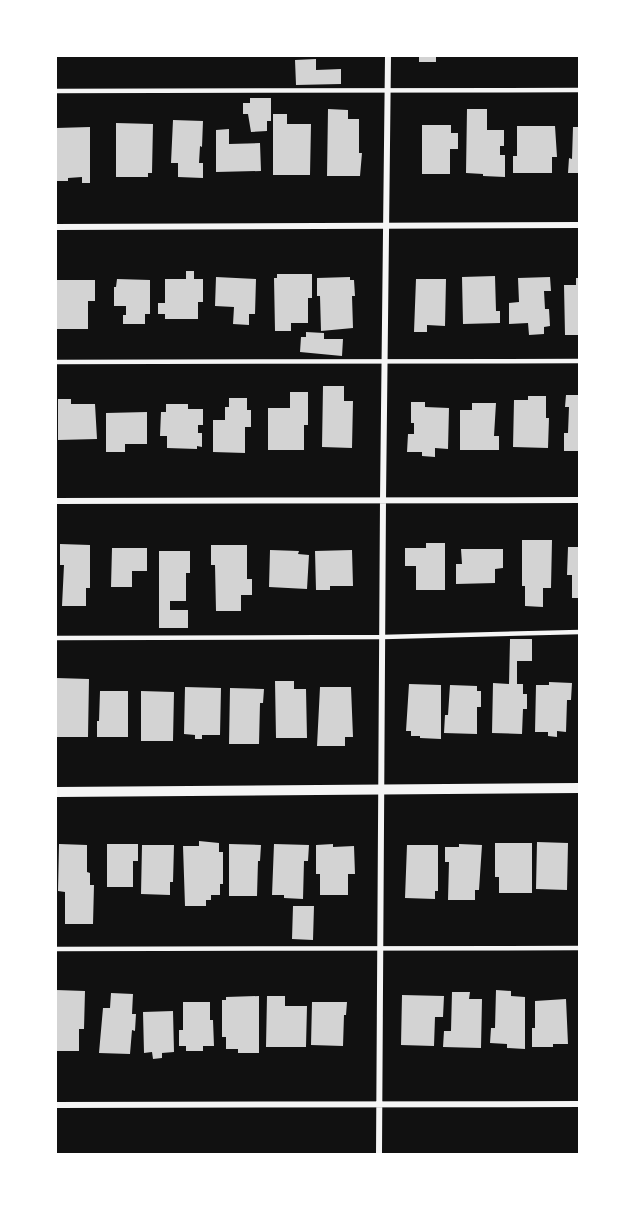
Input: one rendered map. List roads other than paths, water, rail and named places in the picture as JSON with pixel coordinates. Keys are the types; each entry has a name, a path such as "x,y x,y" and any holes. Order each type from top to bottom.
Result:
{"street":[{"path":"379,1155 388,56"},
{"path":"56,227 579,225"},
{"path":"56,501 579,500"},
{"path":"56,792 579,788"},
{"path":"56,1105 579,1104"}],"lane":[{"path":"56,92 579,90"},
{"path":"56,362 579,361"},
{"path":"56,638 383,638 579,632"},
{"path":"56,949 579,948"}]}
